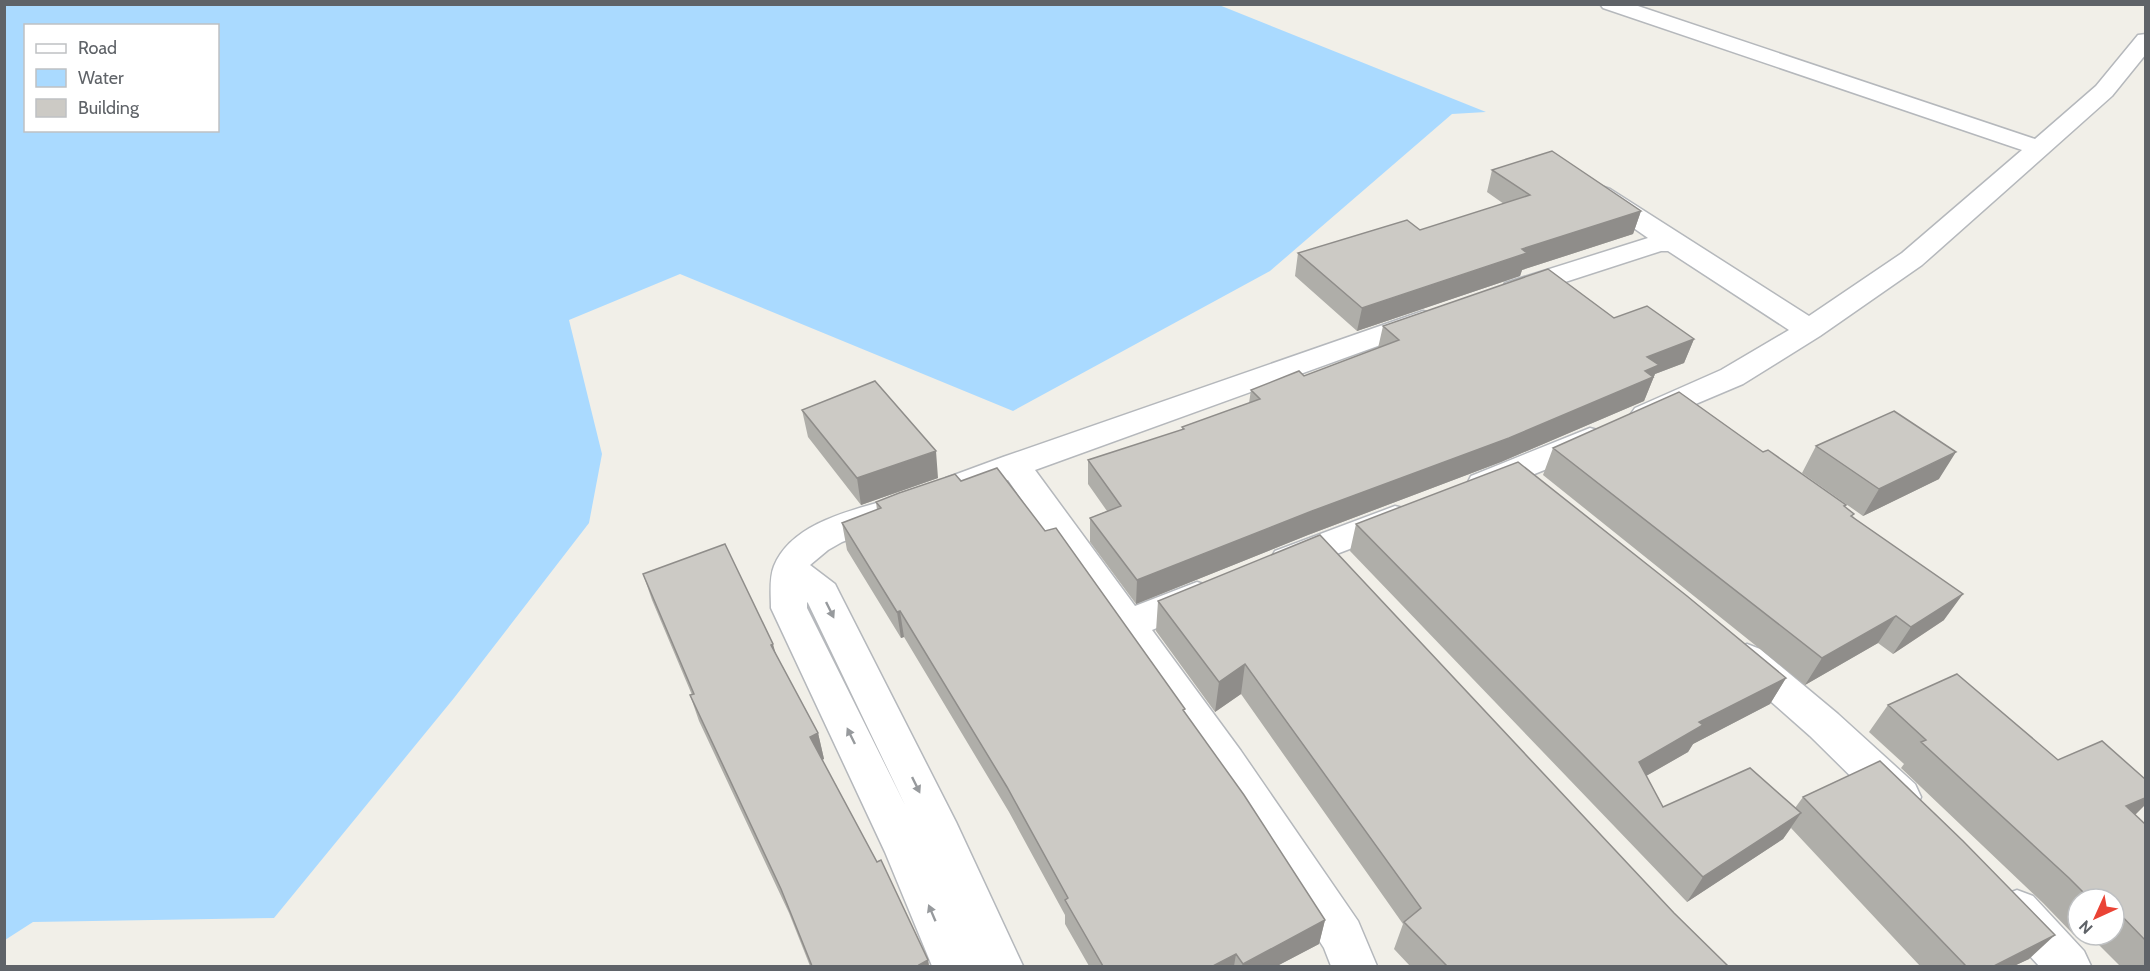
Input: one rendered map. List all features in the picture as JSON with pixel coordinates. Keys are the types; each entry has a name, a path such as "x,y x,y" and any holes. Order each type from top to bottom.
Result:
{"street":[{"path":"1610,4 2039,148"},
{"path":"1461,493 1528,483 1617,428 1732,377 1810,330 1912,258 2104,92 2145,40"},
{"path":"1577,178 1810,330"},
{"path":"1485,299 1659,243 1674,243"},
{"path":"955,966 906,850 789,608 790,568 804,548 846,526 1014,465 1222,394 1443,313"},
{"path":"1677,402 1704,422"},
{"path":"1014,465 1126,625 1227,762 1342,936 1353,966"},
{"path":"1256,572 1333,559 1418,509"},
{"path":"790,568 822,594 941,835 1000,966"},
{"path":"1126,625 1224,585"},
{"path":"1719,636 1824,724 1926,822"},
{"path":"1994,887 2068,966"}],"water":[{"path":"5,4 1219,5 1486,112 1452,114 1270,271 1013,411 680,274 569,320 602,454 589,523 454,698 274,918 33,922 5,940"}],"building":[{"path":"1552,151 1641,211 1522,249 1527,253 1362,308 1298,253 1407,220 1420,230 1530,195 1492,170"},
{"path":"1548,269 1614,318 1647,306 1694,339 1647,357 1659,365 1645,371 1653,377 1509,438 1312,511 1137,580 1090,518 1121,506 1088,460 1184,429 1182,427 1260,399 1251,390 1299,371 1304,376 1399,340 1383,326"},
{"path":"875,381 936,451 857,478 802,410"},
{"path":"1679,392 1763,452 1768,450 1846,505 1844,506 1854,514 1851,516 1963,594 1911,627 1896,616 1822,658 1553,448"},
{"path":"1894,411 1956,452 1879,489 1816,446"},
{"path":"1518,462 1786,678 1699,722 1703,725 1639,762 1663,807 1750,768 1801,813 1703,877 1356,524"},
{"path":"997,468 1045,531 1056,528 1185,709 1183,710 1244,795 1325,920 1243,964 1236,954 1213,966 1103,966 1065,900 1068,898 1007,787 900,611 897,612 842,523 881,508 876,502 899,493 955,474 961,481"},
{"path":"1320,535 1674,913 1728,966 1447,966 1404,922 1421,908 1245,664 1219,682 1158,601"},
{"path":"725,544 773,644 771,645 818,733 810,737 877,862 881,860 928,960 920,966 812,966 781,889 690,695 694,694 643,574"},
{"path":"1957,674 2058,760 2102,741 2145,779 2145,798 2126,806 2145,824 2145,940 2126,920 2126,887 2078,887 1921,742 1926,740 1888,705"},
{"path":"1880,761 2055,935 1994,966 1966,966 1803,797"}]}
